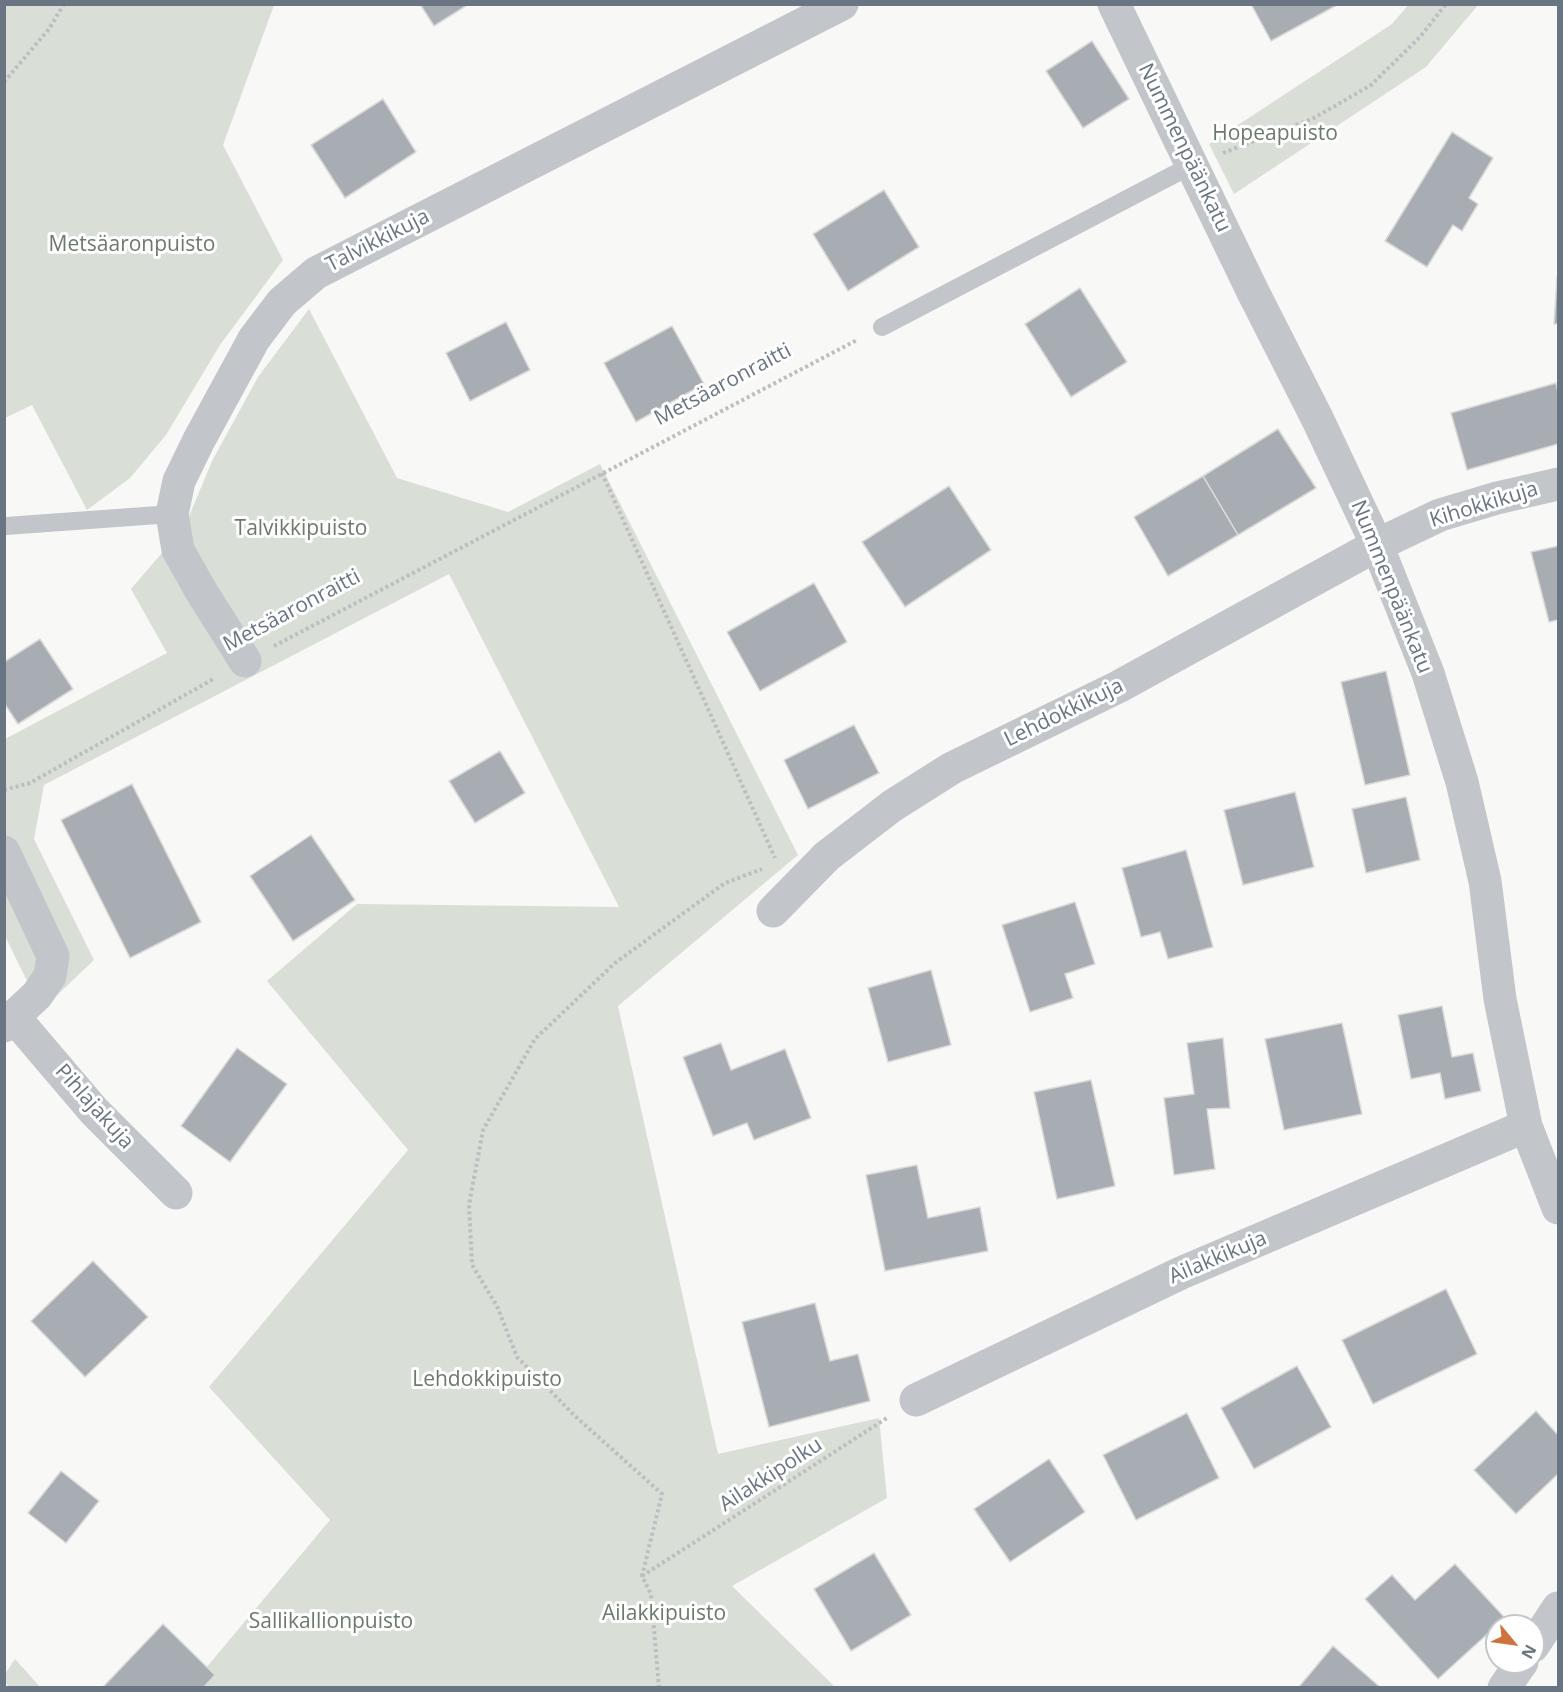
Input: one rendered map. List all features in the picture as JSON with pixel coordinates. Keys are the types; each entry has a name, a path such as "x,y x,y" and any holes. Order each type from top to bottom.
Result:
{"street":[{"name":"Talvikkikuja","path":"245,661 178,550 172,514 179,481 199,440 254,339 282,302 316,273 842,4"},
{"name":"Nummenpäänkatu","path":"1114,4 1377,545 1428,673 1462,782 1485,881 1500,999 1526,1126 1558,1208"},
{"name":"Kihokkikuja","path":"1377,545 1440,515 1497,498 1558,484"},
{"name":"Lehdokkikuja","path":"773,910 827,856 892,806 952,768 1118,687 1377,545"},
{"path":"4,852 53,956 50,976 37,995 10,1022"},
{"name":"Pihlajakuja","path":"10,1022 176,1193"},
{"name":"Ailakkikuja","path":"916,1400 1181,1273 1526,1126"},
{"path":"1545,1628 1558,1608"},
{"path":"1504,1688 1514,1674"}],"lane":[{"path":"882,327 1192,165"},
{"path":"6,526 172,514"}],"path":[{"path":"4,82 49,28 64,4"},
{"path":"1192,165 1312,119 1371,85 1420,37 1446,4"},
{"name":"Metsäaronraitti","path":"4,790 30,783 245,661 882,327"},
{"path":"602,473 777,863"},
{"path":"659,1688 651,1594 642,1576 662,1494 576,1417 517,1357 497,1306 472,1265 469,1204 483,1130 535,1040 615,963 725,883 777,863 817,867"},
{"name":"Ailakkipolku","path":"642,1576 916,1400"}],"green space":[{"name":"Metsäaronpuisto","path":"5,4 274,5 223,145 283,260 220,345 166,435 130,478 87,510 32,405 5,418"},
{"name":"Hopeapuisto","path":"1409,4 1478,5 1426,67 1234,194 1209,144 1392,24"},
{"name":"Lehdokkipuisto","path":"309,309 397,478 508,512 600,464 798,855 618,1006 718,1454 879,1418 887,1498 732,1586 835,1687 190,1687 330,1520 209,1387 408,1150 267,981 357,904 619,907 449,574 44,785 34,839 94,960 54,998 26,979 5,936 5,739 167,653 131,589 185,526 212,461 258,377"},
{"path":"15,1659 40,1687 9,1687 5,1682 5,1674"}],"building":[{"path":"420,4 469,4 434,26"},
{"path":"1251,4 1339,4 1271,41"},
{"path":"1092,41 1129,99 1083,128 1046,71"},
{"path":"383,99 416,152 345,198 311,145"},
{"path":"1452,132 1493,158 1469,198 1478,204 1462,231 1453,225 1427,267 1385,241"},
{"path":"884,190 919,247 848,291 813,234"},
{"path":"1557,277 1558,324 1554,324"},
{"path":"1080,288 1127,362 1071,397 1025,324"},
{"path":"506,322 530,370 470,401 446,353"},
{"path":"672,326 704,384 636,422 604,363"},
{"path":"1556,383 1558,444 1467,470 1451,413"},
{"path":"1278,429 1316,488 1238,535 1203,476"},
{"path":"1203,476 1238,535 1168,576 1134,517"},
{"path":"949,486 991,550 905,607 862,542"},
{"path":"1558,546 1558,620 1549,622 1531,552"},
{"path":"814,583 847,642 760,691 727,632"},
{"path":"40,639 73,689 18,724 4,703 4,662"},
{"path":"1386,671 1410,775 1365,785 1341,682"},
{"path":"854,725 879,773 808,809 784,760"},
{"path":"500,751 525,793 475,823 449,781"},
{"path":"132,784 201,922 130,958 61,820"},
{"path":"1295,792 1314,867 1243,885 1224,810"},
{"path":"1406,797 1420,860 1366,873 1352,809"},
{"path":"311,835 355,900 293,941 250,876"},
{"path":"1186,850 1213,947 1168,959 1160,932 1141,937 1122,868"},
{"path":"1075,902 1095,964 1065,974 1073,998 1030,1012 1002,925"},
{"path":"931,970 951,1045 888,1062 868,988"},
{"path":"1442,1006 1452,1057 1473,1053 1481,1091 1445,1099 1440,1073 1411,1079 1398,1015"},
{"path":"1342,1023 1362,1114 1284,1130 1265,1039"},
{"path":"1223,1038 1230,1108 1207,1109 1215,1169 1174,1175 1164,1098 1194,1094 1187,1043"},
{"path":"721,1043 731,1070 785,1049 811,1118 754,1140 747,1123 713,1136 683,1057"},
{"path":"237,1048 287,1084 230,1162 181,1126"},
{"path":"1091,1080 1115,1186 1057,1199 1034,1092"},
{"path":"917,1165 928,1218 980,1207 988,1251 885,1271 866,1175"},
{"path":"93,1261 148,1317 85,1377 31,1321"},
{"path":"1446,1289 1477,1354 1373,1404 1342,1340"},
{"path":"815,1303 830,1361 858,1354 870,1401 769,1427 742,1322"},
{"path":"1297,1366 1331,1427 1254,1469 1221,1408"},
{"path":"1536,1411 1558,1435 1558,1474 1516,1514 1474,1470"},
{"path":"1187,1413 1219,1478 1136,1520 1103,1455"},
{"path":"1049,1459 1085,1512 1010,1562 974,1509"},
{"path":"61,1471 99,1501 66,1543 28,1513"},
{"path":"874,1553 911,1615 851,1651 814,1589"},
{"path":"1455,1564 1501,1614 1485,1614 1485,1636 1438,1679 1365,1599 1392,1575 1415,1600"},
{"path":"163,1624 215,1675 203,1688 102,1688"},
{"path":"1333,1646 1381,1688 1298,1688"}],"park label":[{"name":"Talvikkipuisto","path":"301,529"},
{"name":"Ailakkipuisto","path":"664,1614"},
{"name":"Sallikallionpuisto","path":"331,1622"}]}
